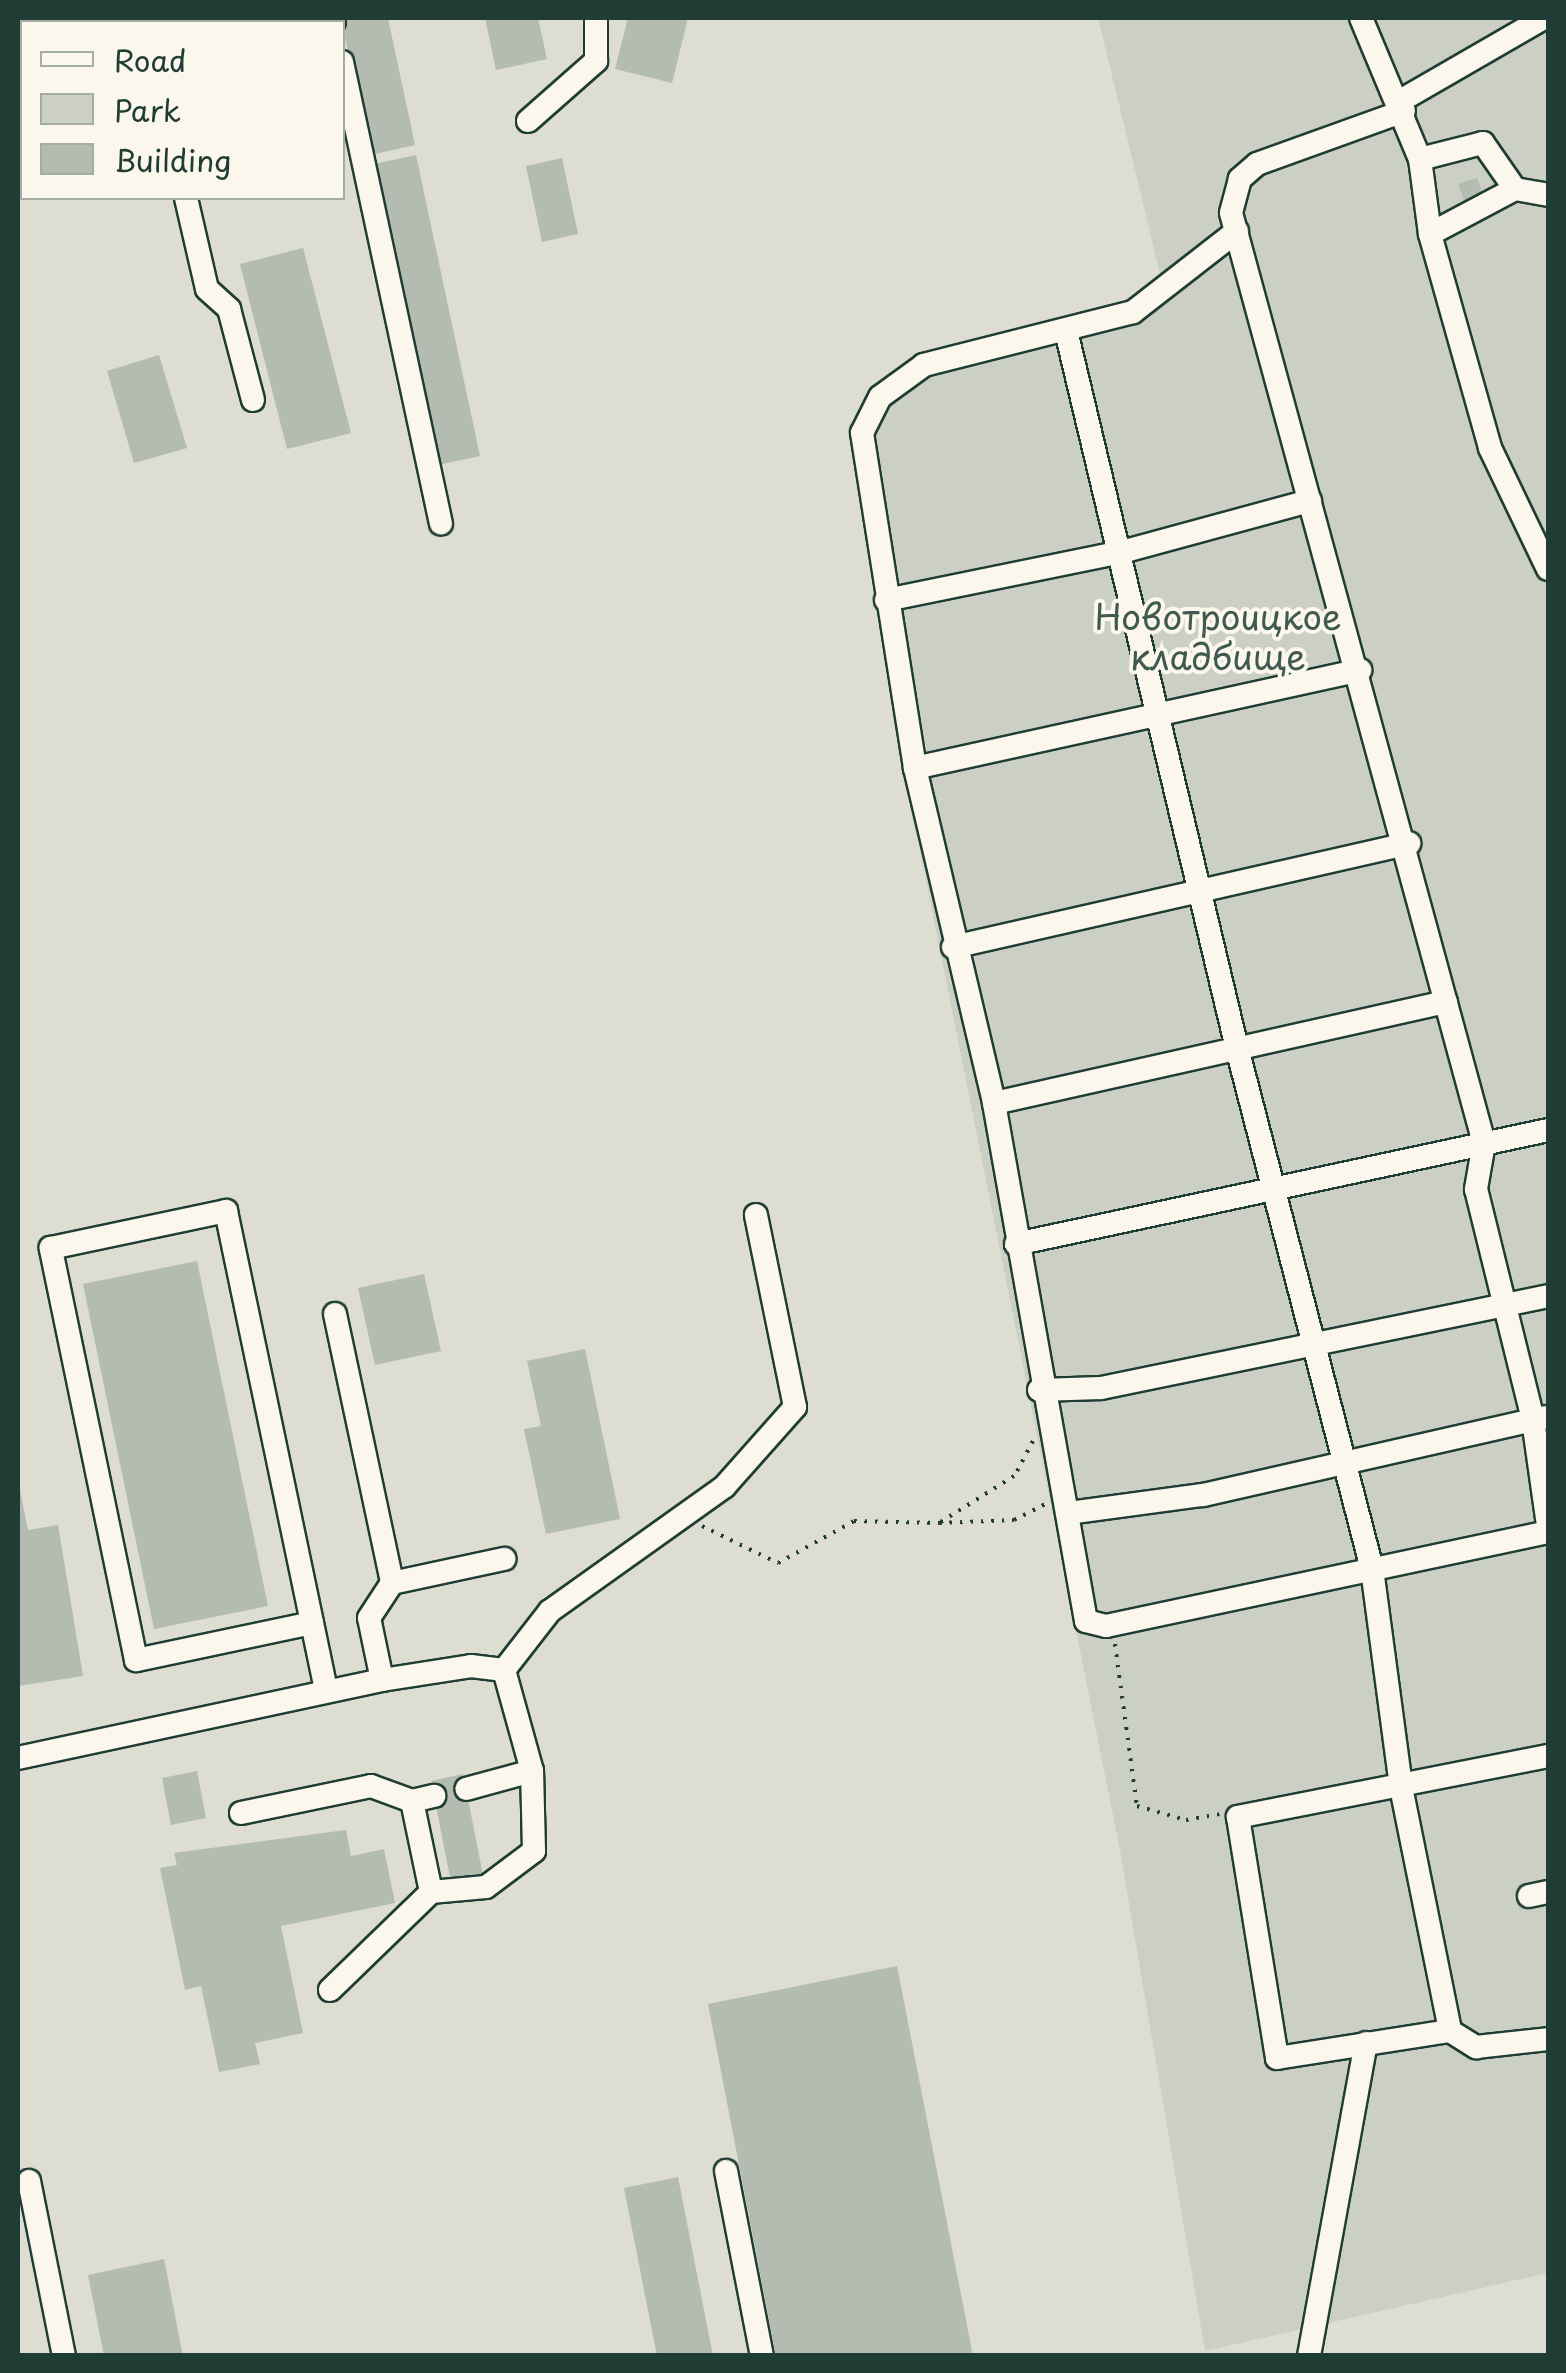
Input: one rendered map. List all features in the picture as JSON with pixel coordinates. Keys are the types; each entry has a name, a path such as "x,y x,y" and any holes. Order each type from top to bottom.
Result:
{"street":[{"path":"528,120 596,61 596,18"},
{"path":"1361,18 1402,106 1420,158 1430,234 1490,448 1548,569"},
{"path":"1237,231 1133,312 924,365 866,416 862,433 915,768 953,947 994,1103 1040,1390 1068,1513 1086,1622 1112,1625 1548,1529 1541,1418 1507,1310 1476,1189 1484,1143 1408,843 1237,231 1233,193 1257,164 1402,106 1544,18"},
{"path":"345,76 441,523"},
{"path":"1420,158 1484,142 1515,190"},
{"path":"1430,234 1515,190 1548,195"},
{"path":"186,200 207,289 230,308 253,400"},
{"path":"1066,331 1237,1048 1311,1340 1347,1460 1372,1569 1400,1787 1450,2031"},
{"path":"886,600 1118,553 1310,501"},
{"path":"915,768 1360,670"},
{"path":"953,947 1201,895 1408,843"},
{"path":"994,1103 1446,1002"},
{"path":"1016,1244 1273,1193 1548,1130"},
{"path":"312,1624 136,1660 51,1248 226,1211 312,1624 326,1692"},
{"path":"504,1670 550,1610 724,1487 795,1407 756,1215"},
{"path":"1040,1390 1102,1388 1311,1340 1507,1310 1548,1296"},
{"path":"335,1314 392,1583 370,1618 382,1680"},
{"path":"1068,1513 1204,1495 1541,1418"},
{"path":"392,1583 504,1560"},
{"path":"18,1758 382,1680 471,1666 504,1670"},
{"path":"330,1990 431,1892 486,1887 534,1851 532,1771 504,1670"},
{"path":"1548,1756 1238,1817 1276,2058 1450,2031 1476,2047 1548,2039"},
{"path":"466,1790 532,1771"},
{"path":"240,1813 371,1786 423,1798 431,1892"},
{"path":"1309,2356 1366,2044"},
{"path":"726,2171 762,2356"},
{"path":"29,2180 64,2356"}],"path":[{"path":"939,1523 1014,1476 1045,1415"},
{"path":"680,1520 778,1563 854,1520 1014,1520 1046,1504 1068,1513"},
{"path":"1112,1625 1136,1806 1186,1820 1238,1817"}],"shaded area":[{"path":"18,18 1098,18 1165,295 849,425 906,781 1120,1851 1205,2350 1548,2273 1548,2355 18,2355"}],"green space":[{"name":"Новотроицкое кладбище","path":"1098,18 1548,18 1548,2273 1205,2351 1120,1851 906,781 849,425 936,364 1165,295"}],"building":[{"path":"388,18 415,145 370,155 345,37 345,20 341,20"},
{"path":"485,18 538,18 547,59 496,70"},
{"path":"628,18 688,18 672,83 615,69"},
{"path":"416,155 480,456 438,465 374,164"},
{"path":"562,158 578,234 542,242 526,166"},
{"path":"1477,178 1483,196 1465,202 1458,184"},
{"path":"303,248 351,433 287,449 240,264"},
{"path":"159,355 187,448 134,463 107,371"},
{"path":"197,1261 268,1606 154,1629 83,1284"},
{"path":"424,1274 441,1351 375,1365 358,1288"},
{"path":"585,1349 620,1519 546,1534 524,1429 541,1426 527,1361"},
{"path":"18,1480 28,1530 58,1525 83,1676 18,1686"},
{"path":"197,1771 206,1818 171,1825 162,1778"},
{"path":"463,1774 483,1875 451,1882 431,1781"},
{"path":"346,1830 351,1856 384,1849 395,1903 281,1926 303,2033 255,2043 260,2064 219,2072 201,1986 185,1990 160,1868 177,1865 174,1853"},
{"path":"897,1966 973,2356 776,2356 708,2004"},
{"path":"678,2177 713,2356 657,2356 624,2188"},
{"path":"164,2259 183,2356 104,2356 88,2275"}]}
